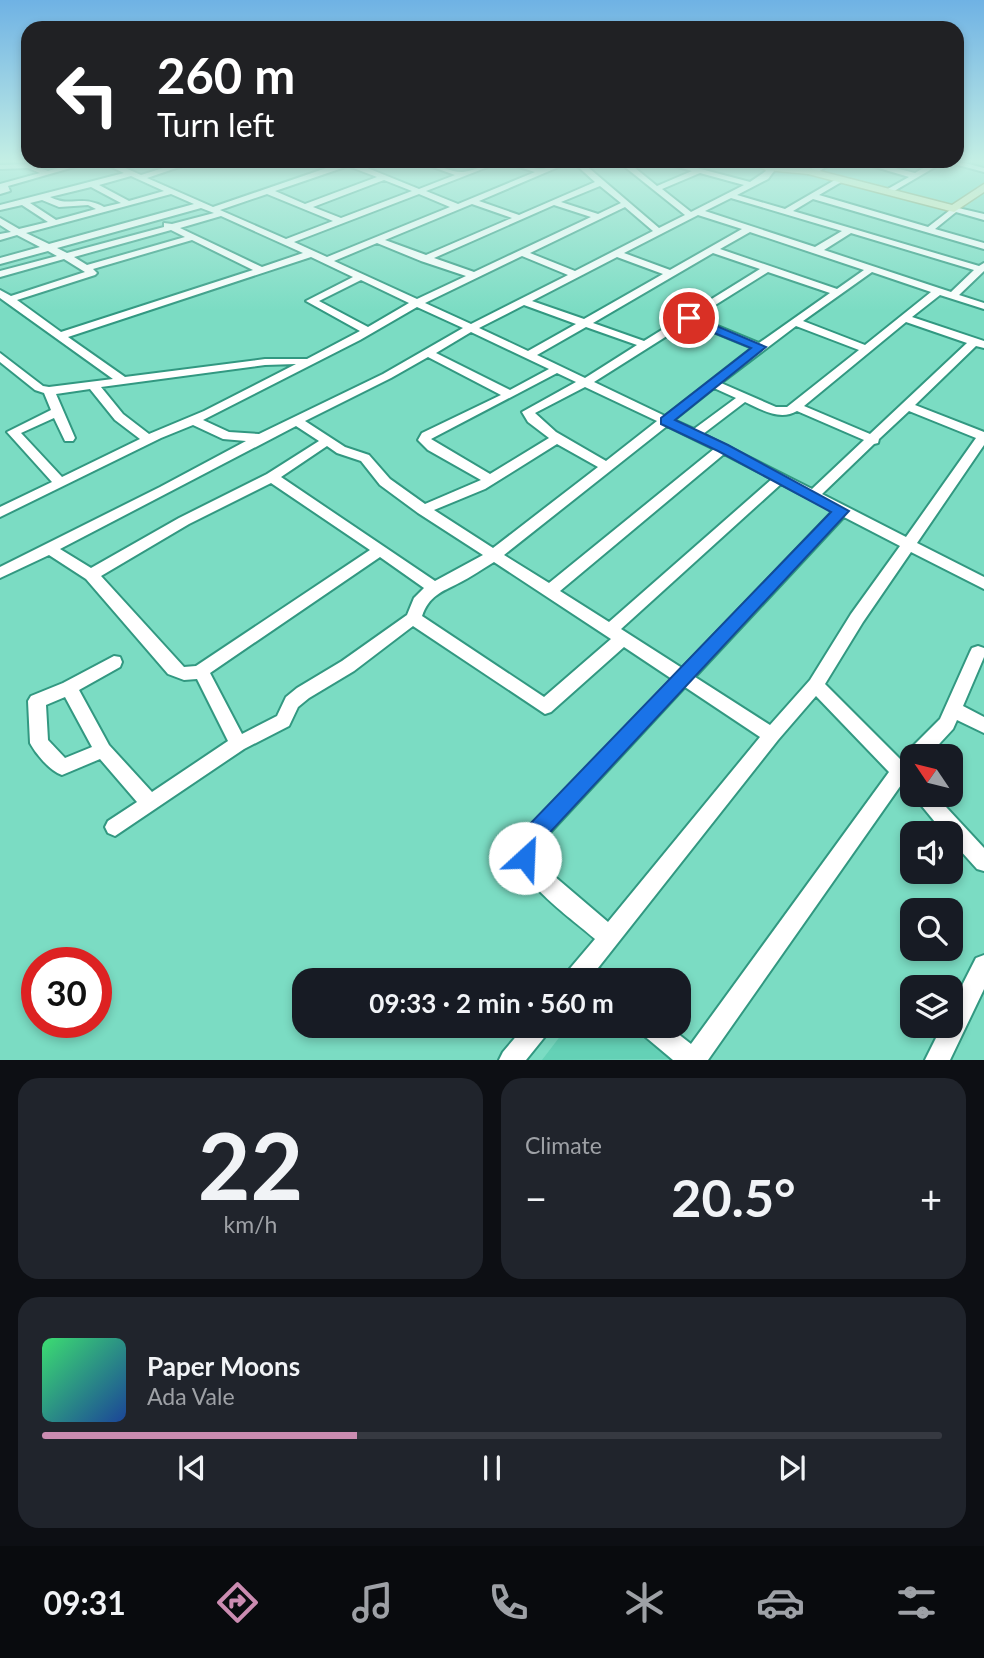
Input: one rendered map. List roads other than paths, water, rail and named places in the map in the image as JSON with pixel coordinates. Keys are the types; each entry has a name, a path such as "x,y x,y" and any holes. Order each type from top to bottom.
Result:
{"street":[{"path":"39,212 56,223"},
{"path":"0,237 99,212"},
{"path":"0,261 176,212"},
{"path":"0,274 170,228 215,212"},
{"path":"217,212 286,242 695,434 984,584"},
{"path":"318,212 340,221"},
{"path":"286,242 364,212"},
{"path":"326,261 445,212"},
{"path":"504,212 517,217"},
{"path":"424,259 528,212"},
{"path":"582,212 598,218"},
{"path":"0,513 193,420 368,331 416,303 609,212"},
{"path":"634,212 658,231"},
{"path":"0,573 52,550 165,491 215,461 298,422 471,328 698,212"},
{"path":"792,212 982,268"},
{"path":"869,212 984,246"},
{"path":"929,230 950,212"},
{"path":"967,212 984,217"},
{"path":"695,214 984,306"},
{"path":"157,218 190,239 263,271"},
{"path":"0,221 17,233 67,254 91,275 4,296"},
{"path":"529,355 749,229"},
{"path":"816,251 850,230"},
{"path":"86,268 190,239"},
{"path":"377,240 473,275"},
{"path":"713,250 837,292"},
{"path":"522,253 575,274"},
{"path":"616,253 671,274"},
{"path":"60,337 311,254"},
{"path":"952,296 982,268"},
{"path":"608,467 540,428 529,417 528,412 586,382 766,269"},
{"path":"115,827 238,744 283,721 292,702 303,693 348,666 413,618 419,602 434,587 441,586 494,555 712,383 871,269"},
{"path":"360,277 311,301 368,331"},
{"path":"712,383 781,413 790,411 938,291"},
{"path":"4,296 123,381"},
{"path":"523,301 646,345"},
{"path":"689,318 760,347"},
{"path":"812,496 979,343 905,318"},
{"path":"795,322 866,349"},
{"path":"428,353 510,395"},
{"path":"0,356 38,388 49,391 265,362 308,361"},
{"path":"491,480 432,447 424,440 426,436 557,369"},
{"path":"94,386 119,417 149,439"},
{"path":"49,391 69,438"},
{"path":"695,434 744,398"},
{"path":"795,406 874,440"},
{"path":"591,968 610,938 772,735 816,685 857,618 984,437 908,406"},
{"path":"57,412 13,432 61,483"},
{"path":"193,420 227,436 264,438"},
{"path":"298,422 341,450 365,458 385,482 423,510 772,735"},
{"path":"423,510 491,480 558,438"},
{"path":"91,575 184,521 272,477 327,441"},
{"path":"550,591 723,448"},
{"path":"272,477 434,587"},
{"path":"413,618 545,707 616,634 779,479"},
{"path":"610,938 533,871 525,858 524,847 841,511"},
{"path":"52,550 91,575 180,674 201,671 381,550"},
{"path":"929,744 955,710 982,650"},
{"path":"103,750 62,767 39,743 37,701 69,688 114,662"},
{"path":"201,671 238,744"},
{"path":"816,685 900,764"},
{"path":"69,688 103,750 150,803"},
{"path":"955,710 984,726"},
{"path":"666,1038 693,1059 900,783"},
{"path":"933,807 984,862"},
{"path":"937,1059 984,966"},
{"path":"511,1059 529,1038"}]}
